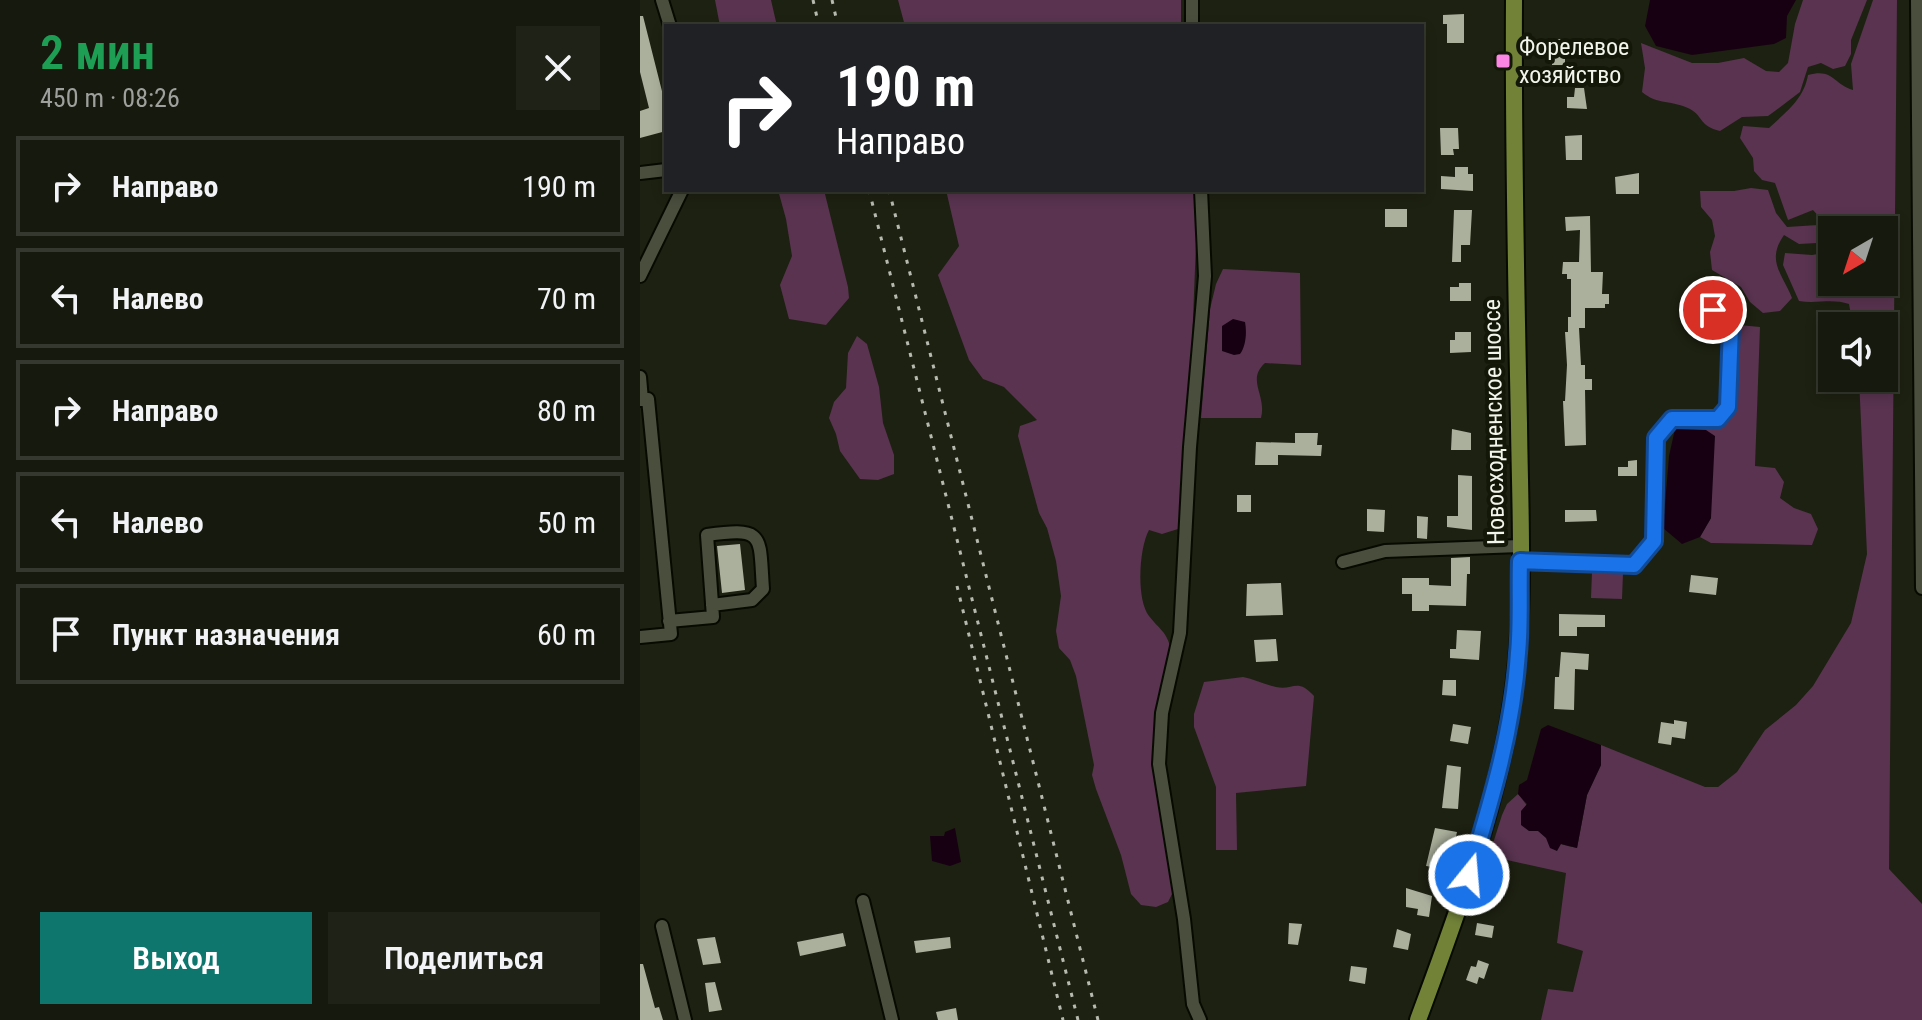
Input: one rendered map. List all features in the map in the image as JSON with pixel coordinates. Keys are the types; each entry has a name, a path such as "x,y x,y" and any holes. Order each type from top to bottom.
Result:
{"main road":[{"name":"Новосходненское шоссе","path":"1418,1020 1492,801 1505,746 1518,654 1520,554 1514,0"}],"street":[{"path":"662,0 669,24"},
{"path":"1192,0 1192,24"},
{"path":"1917,0 1922,588"},
{"path":"640,173 664,170"},
{"path":"640,276 681,192"},
{"path":"1200,1020 1193,1004 1184,919 1159,764 1162,713 1180,633 1190,447 1205,276 1201,192"},
{"path":"1343,562 1385,551 1520,554 1634,565 1654,541 1656,438 1672,419 1718,419 1728,407 1731,326 1695,293"},
{"path":"640,377 641,400 648,399 671,634 640,637"},
{"path":"669,621 713,617 712,605 707,535 743,530 752,535 760,546 763,589 752,600 712,605"},
{"path":"863,901 892,1020"},
{"path":"662,926 685,1020"}],"shaded area":[{"path":"715,0 771,0 777,24 720,24"},
{"path":"898,0 1181,0 1181,24 904,24"},
{"path":"1650,0 1796,0 1787,16 1786,38 1774,44 1692,55 1656,46 1645,26"},
{"path":"1803,0 1867,0 1851,40 1851,54 1845,66 1833,69 1821,63 1808,67 1800,92 1768,116 1742,117 1720,131 1708,127 1690,109 1653,99 1642,92 1645,68 1641,43 1692,63 1718,63 1744,58 1766,71 1779,72 1788,63"},
{"path":"1873,0 1897,0 1895,216 1818,216 1813,210 1788,220 1775,183 1762,180 1754,171 1753,158 1740,138 1743,126 1769,128 1798,98 1808,75 1823,73 1853,90 1851,64"},
{"path":"1751,188 1768,190 1776,213 1787,227 1818,225 1817,243 1799,244 1784,235 1779,244 1776,260 1792,298 1780,311 1763,313 1750,302 1741,287 1712,270 1710,252 1715,236 1712,220 1701,207 1700,191"},
{"path":"779,192 824,192 849,298 826,325 789,319 780,285 792,256"},
{"path":"946,192 1195,192 1197,219 1191,369 1181,515 1178,529 1162,534 1149,530 1140,573 1145,608 1170,646 1155,727 1154,766 1174,890 1168,902 1156,907 1141,905 1131,894 1121,855 1092,775 1094,765 1076,676 1070,660 1059,648 1056,631 1061,596 1056,561 1018,436 1020,426 1037,420 1004,387 983,379 969,360 938,275 959,246"},
{"path":"1785,253 1818,254 1818,296 1894,296 1894,312 1850,312 1849,304 1837,301 1799,301 1783,265"},
{"path":"1223,269 1300,273 1301,365 1265,363 1260,369 1257,382 1261,418 1201,418 1210,309"},
{"path":"1233,319 1245,322 1246,330 1242,351 1234,355 1222,351 1222,326"},
{"path":"1739,325 1760,327 1755,466 1775,468 1784,482 1780,498 1794,508 1811,514 1818,529 1812,545 1711,543 1700,537 1711,518 1675,429 1689,424 1729,420 1736,405"},
{"path":"857,336 867,344 879,387 883,423 894,455 894,474 878,480 860,479 840,451 829,418 834,402 846,388 848,353"},
{"path":"1860,392 1893,392 1889,869 1922,904 1922,1020 1541,1020 1548,989 1573,992 1583,951 1557,943 1566,873 1489,856 1507,804 1518,794 1543,835 1577,848 1587,795 1601,765 1601,745 1705,787 1718,787 1737,772 1765,730 1796,705 1813,686 1851,623 1867,554"},
{"path":"1675,429 1706,430 1715,436 1711,518 1700,537 1682,544 1663,528 1669,456"},
{"path":"1592,572 1623,573 1622,599 1591,598"},
{"path":"1243,677 1282,688 1303,687 1314,696 1306,786 1236,793 1237,850 1216,850 1216,787 1194,727 1194,714 1204,682"},
{"path":"1548,725 1601,745 1601,765 1587,795 1577,848 1561,844 1557,851 1550,848 1546,838 1538,831 1529,831 1521,825 1521,811 1527,804 1518,794 1519,785 1527,780 1541,729"},
{"path":"955,828 961,862 950,866 932,861 930,836 944,836 945,832"}],"building":[{"path":"1464,14 1464,43 1447,43 1447,24 1443,24 1443,15"},
{"path":"640,16 643,16 664,99 664,132 640,138 640,111 649,108 640,72"},
{"path":"1552,39 1565,39 1565,65 1552,65"},
{"path":"1575,88 1584,88 1587,109 1567,108 1567,97 1574,97"},
{"path":"1440,128 1458,128 1459,149 1453,149 1454,155 1441,155"},
{"path":"1582,135 1582,160 1566,160 1565,136"},
{"path":"1455,167 1468,167 1468,174 1473,174 1473,191 1441,189 1441,176 1455,177"},
{"path":"1639,173 1639,194 1616,194 1615,177"},
{"path":"1385,209 1407,209 1407,227 1385,227"},
{"path":"1454,210 1472,210 1470,245 1461,245 1461,262 1452,262"},
{"path":"1590,216 1591,272 1603,272 1602,294 1609,294 1609,304 1605,304 1605,308 1585,308 1585,328 1579,328 1581,365 1585,365 1585,379 1592,379 1592,390 1585,390 1586,445 1565,446 1565,332 1568,332 1568,317 1571,317 1571,279 1567,279 1567,274 1562,274 1563,262 1579,262 1580,230 1566,231 1565,217"},
{"path":"1459,283 1471,283 1471,301 1450,301 1450,287 1459,287"},
{"path":"1455,332 1471,332 1471,352 1450,353 1450,340 1455,340"},
{"path":"1452,429 1471,433 1471,450 1451,450"},
{"path":"1295,433 1318,433 1317,445 1322,445 1321,456 1278,455 1278,465 1255,465 1256,442 1295,443"},
{"path":"1637,460 1637,476 1618,476 1618,467 1628,467 1628,461"},
{"path":"1458,475 1472,476 1472,530 1447,527 1447,516 1458,516"},
{"path":"1237,495 1251,495 1251,512 1237,512"},
{"path":"1367,509 1385,510 1384,532 1367,531"},
{"path":"1565,510 1596,510 1597,521 1565,522"},
{"path":"1417,516 1428,517 1427,539 1417,538"},
{"path":"740,544 745,590 722,593 717,546"},
{"path":"1470,557 1466,606 1429,605 1429,611 1412,611 1412,594 1402,594 1402,578 1429,578 1429,585 1451,586 1451,558"},
{"path":"1691,575 1718,578 1716,595 1689,592"},
{"path":"1281,583 1283,615 1246,616 1247,584"},
{"path":"1559,614 1605,615 1605,627 1577,627 1577,636 1559,636"},
{"path":"1457,630 1481,631 1479,660 1450,658 1450,649 1456,649"},
{"path":"1276,639 1278,661 1256,662 1254,640"},
{"path":"1561,652 1589,654 1588,670 1575,669 1574,710 1554,709 1555,677 1559,677"},
{"path":"1443,680 1456,680 1456,696 1442,695"},
{"path":"1674,720 1687,722 1685,739 1672,737 1671,745 1658,743 1661,722 1674,724"},
{"path":"1453,724 1471,727 1468,744 1450,741"},
{"path":"1447,765 1461,767 1458,809 1442,808"},
{"path":"1435,828 1457,832 1454,845 1443,843 1439,868 1426,866"},
{"path":"1406,888 1432,896 1429,917 1417,915 1418,909 1406,907"},
{"path":"1289,923 1302,924 1298,945 1288,944"},
{"path":"1477,923 1494,926 1492,938 1475,935"},
{"path":"1397,929 1411,934 1408,950 1393,947"},
{"path":"843,933 846,946 800,956 797,942"},
{"path":"715,937 721,963 703,965 697,939"},
{"path":"950,937 951,948 916,953 914,941"},
{"path":"1478,960 1489,964 1484,979 1479,977 1477,984 1466,980 1471,966 1476,967"},
{"path":"640,964 643,964 655,1008 659,1007 663,1020 640,1020"},
{"path":"1351,966 1367,968 1365,984 1349,981"},
{"path":"715,982 722,1010 709,1012 705,983"},
{"path":"956,1008 958,1020 938,1020 936,1012"}],"railway":[{"path":"813,0 819,24"},
{"path":"832,0 838,24"},
{"path":"870,192 1078,1020"},
{"path":"890,192 1098,1020"},
{"path":"957,586 1063,1020"}],"place":[{"name":"Форелевое хозяйство","path":"1503,61"}],"route":[{"path":"1469,875 1492,801 1513,699 1518,654 1520,561 1634,565 1654,541 1656,438 1672,419 1718,419 1728,407 1731,326 1713,310"}]}
